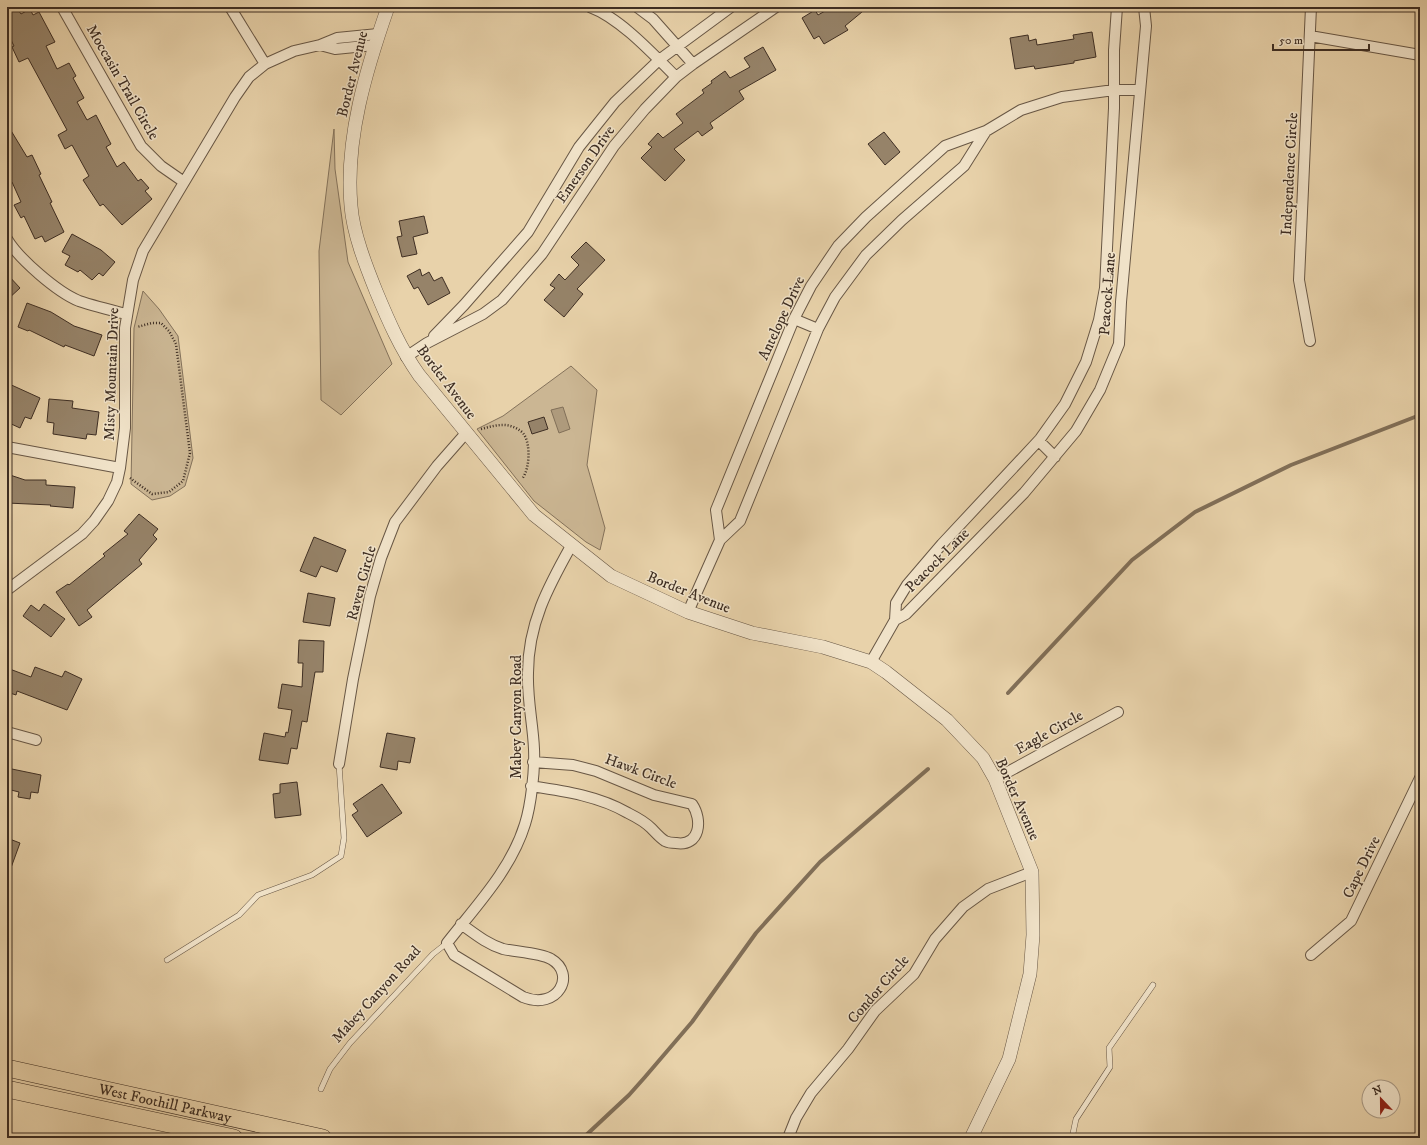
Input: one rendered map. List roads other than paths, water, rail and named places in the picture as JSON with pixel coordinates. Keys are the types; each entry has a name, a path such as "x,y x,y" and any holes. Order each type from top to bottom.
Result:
{"main road":[{"name":"West Foothill Parkway","path":"7,1068 323,1138"},
{"name":"West Foothill Parkway","path":"7,1089 222,1137"},
{"path":"222,1137 243,1130 280,1138"}],"street":[{"name":"Moccasin Trail Circle","path":"62,7 141,146 161,166 184,182"},
{"path":"230,7 265,64"},
{"name":"Border Avenue","path":"388,7 377,39 356,118 350,163 351,208 363,258 387,318 406,357 466,433 534,515 571,546 611,576 688,612 752,633 824,647 871,662 947,720 983,758 995,779 1032,872 1033,935 1030,974 1009,1059 971,1138"},
{"path":"590,7 598,10 635,37 676,77"},
{"path":"637,7 654,19 693,64"},
{"name":"Emerson Drive","path":"427,343 464,305 528,232 579,147 615,102 677,45 731,7"},
{"name":"Emerson Drive","path":"406,357 427,343 483,314 502,300 542,254 614,146 644,109 676,77 776,7"},
{"name":"Peacock Lane","path":"871,662 895,620 896,603 907,585 942,544 1039,441 1068,397 1086,362 1100,320 1105,288 1117,7"},
{"name":"Peacock Lane","path":"895,620 906,614 1024,493 1076,432 1100,390 1119,344 1120,302 1146,26 1144,7"},
{"name":"Independence Circle","path":"1310,341 1299,280 1311,7"},
{"path":"1310,36 1420,55"},
{"name":"Misty Mountain Drive","path":"7,590 82,534 94,521 108,501 120,468 125,428 124,328 133,280 143,251 235,97 249,77 265,64 294,51 320,45 337,38 377,39"},
{"name":"Antelope Drive","path":"720,540 716,510 794,319 811,286 838,246 866,217 945,146 986,131 1021,110 1062,97 1114,90 1140,90"},
{"name":"Antelope Drive","path":"688,612 720,540 740,521 818,329 835,297 866,255 902,220 964,166 986,131"},
{"path":"7,239 36,272 57,288 78,300 126,314"},
{"path":"794,319 818,329"},
{"name":"Raven Circle","path":"339,764 356,664 370,596 381,558 395,522 437,466 466,433"},
{"path":"1039,441 1055,457"},
{"path":"7,447 120,468"},
{"name":"Mabey Canyon Road","path":"447,943 498,878 525,824 533,762 528,673 532,636 542,598 571,546"},
{"name":"Eagle Circle","path":"995,779 1118,712"},
{"path":"7,732 36,740"},
{"name":"Hawk Circle","path":"531,786 585,796 607,803 628,812 650,827 665,841 678,844 689,841 696,834 700,822 698,812 692,804 654,795 596,771 573,765 533,762"},
{"name":"Cape Drive","path":"1311,955 1351,921 1420,778"},
{"name":"Condor Circle","path":"788,1138 796,1118 811,1093 848,1049 875,1011 914,974 934,939 963,907 988,890 1032,872"},
{"path":"447,943 454,956 532,1001 543,1001 559,992 562,983 562,973 551,959 501,948 484,941 461,924"}],"lane":[{"path":"167,960 239,915 258,895 312,875 341,856 344,838 339,764"},
{"name":"Mabey Canyon Road","path":"322,1089 330,1069 350,1043 433,954 447,943"},
{"path":"1072,1138 1076,1119 1110,1067 1109,1048 1153,985"}],"waterway":[{"path":"1008,693 1132,560 1195,512 1291,465 1420,415"},
{"path":"583,1138 629,1095 645,1077 692,1022 756,933 820,862 928,769"}]}
